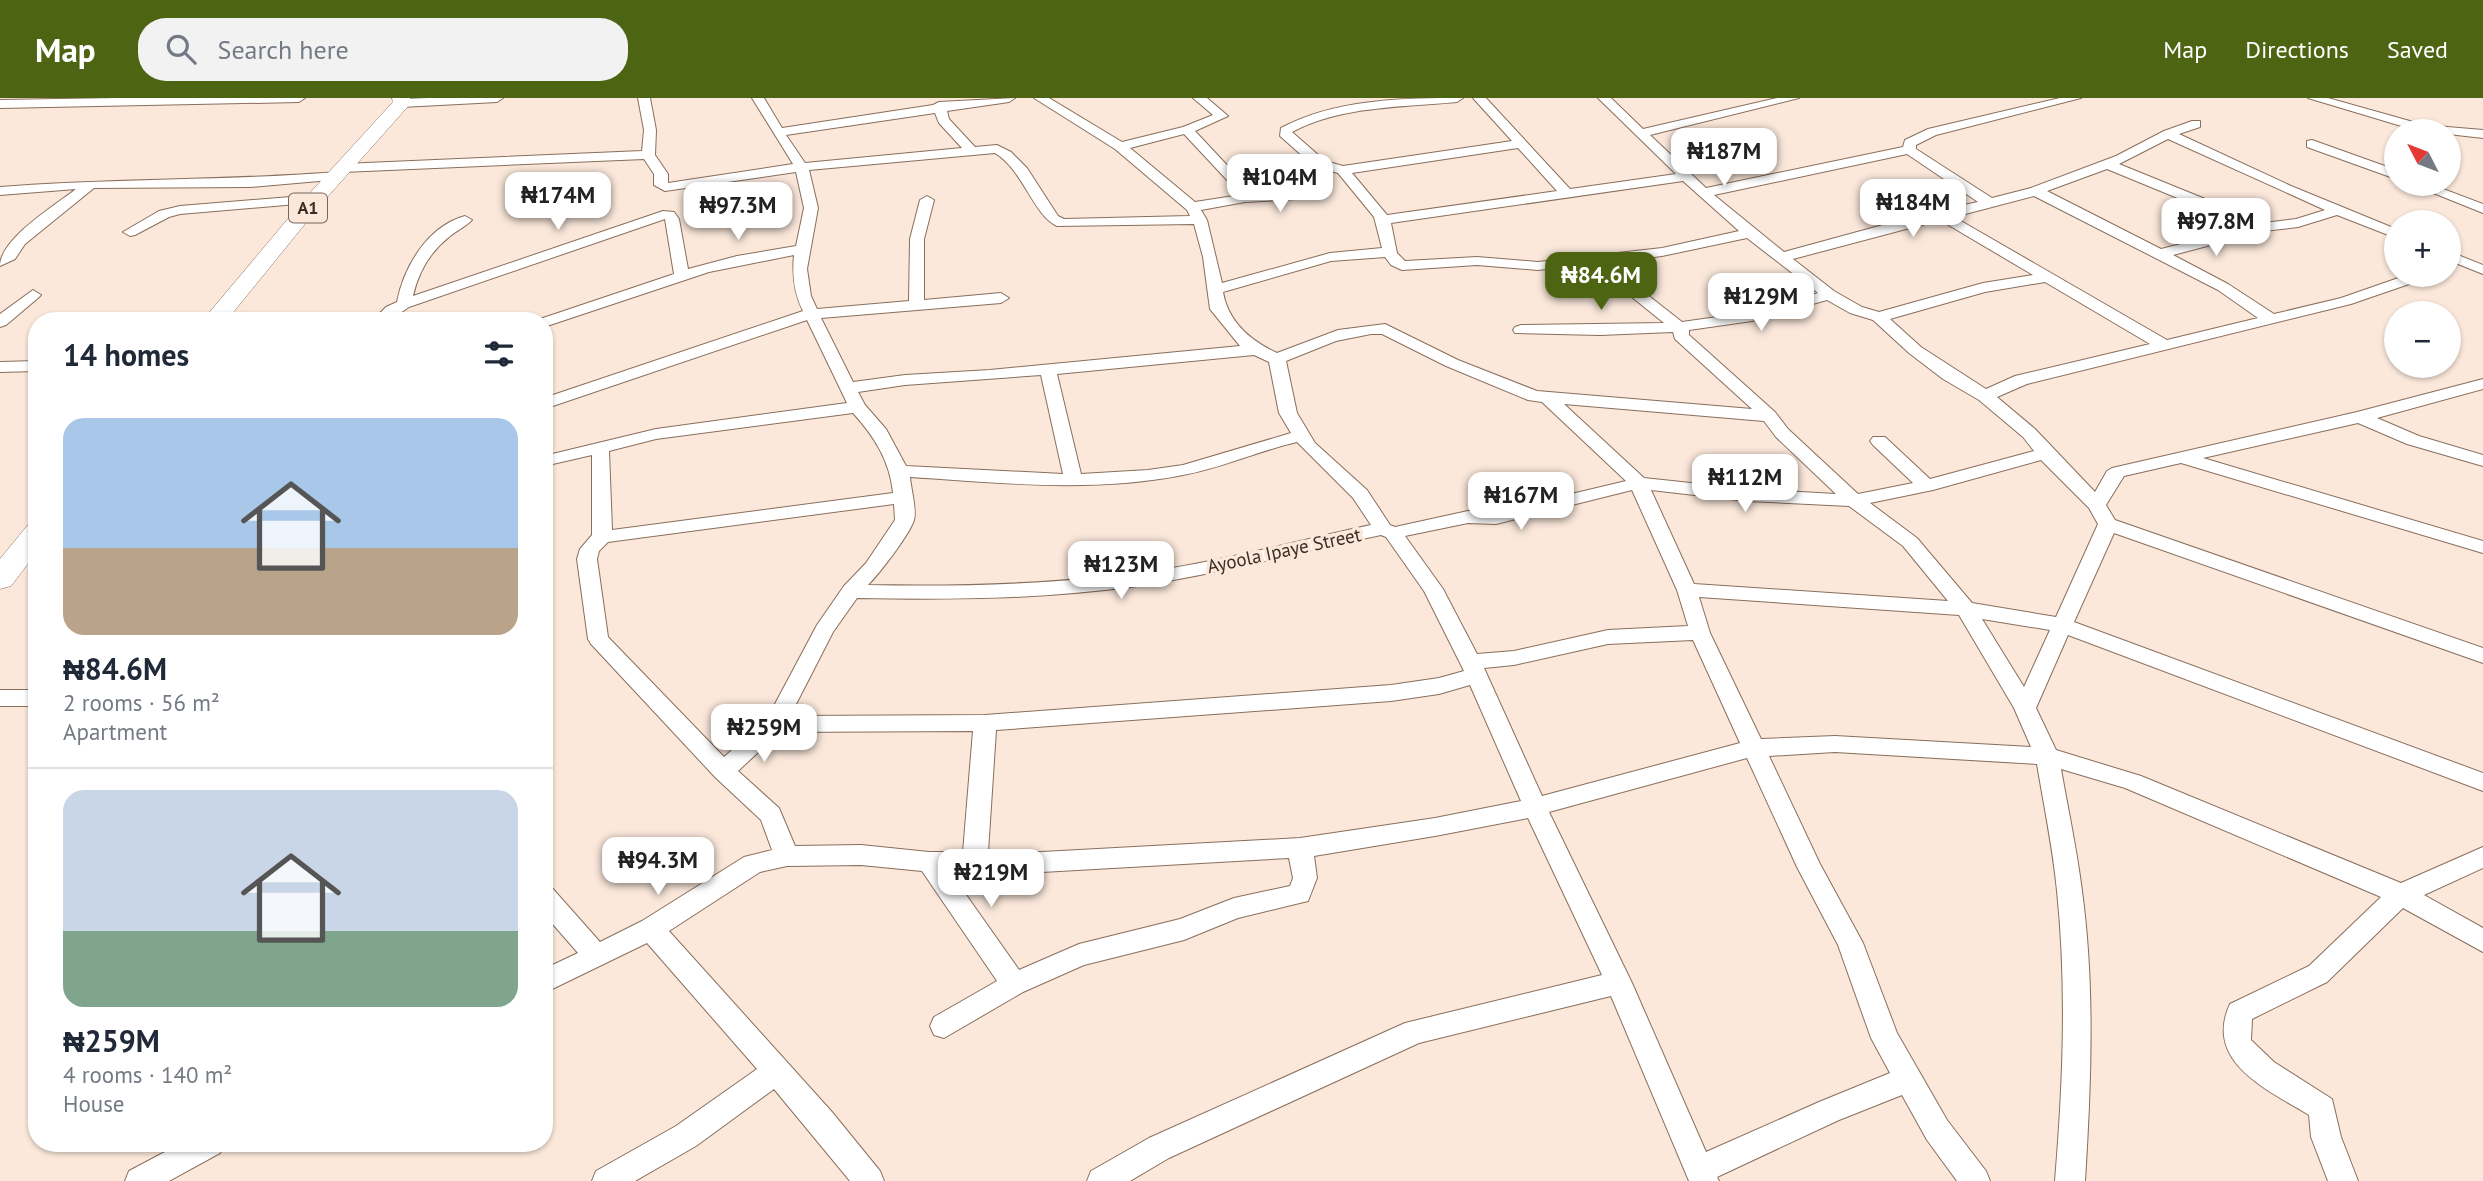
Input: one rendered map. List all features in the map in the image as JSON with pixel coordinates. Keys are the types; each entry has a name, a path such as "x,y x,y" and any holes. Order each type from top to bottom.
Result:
{"highway":[{"name":"A1","path":"222,312 315,199 402,101"},
{"path":"0,579 28,543"}],"street":[{"path":"0,104 22,101 299,98"},
{"path":"402,101 497,98"},
{"path":"644,98 650,130 649,155 661,174 662,185 665,187 802,167 997,149 1009,156 1022,170 1054,219 1062,223 1196,214 1245,198 1312,194"},
{"path":"723,771 775,724 824,630 852,591 873,568 905,520 905,497 900,471 877,429 857,407 803,296 800,269 811,208 802,167 758,98"},
{"path":"778,132 890,109 939,107 1010,98"},
{"path":"1040,98 1120,146 1196,214 1216,289 1218,309 1254,350"},
{"path":"1120,146 1187,130 1222,116 1199,98"},
{"path":"1457,98 1378,103 1308,120 1285,131 1286,136 1320,164 1343,170 1521,144"},
{"path":"1479,98 1567,194"},
{"path":"1604,98 1703,193 1750,233 1829,294 1856,310 1879,317 1915,350 1949,375 1985,396 2029,433 2045,453 2097,505 2108,524 2483,656"},
{"path":"1642,133 1761,101 1793,98"},
{"path":"1909,150 1910,143 1932,132 2075,98"},
{"path":"2314,98 2387,119"},
{"path":"939,107 943,120 971,150"},
{"path":"1782,257 1939,214 2036,191 2121,159 2168,134 2196,124"},
{"path":"1187,130 1247,194 1245,198"},
{"path":"2461,132 2483,134"},
{"path":"2168,134 2384,229"},
{"path":"2461,138 2483,144"},
{"path":"2312,144 2384,171"},
{"path":"1703,193 1909,150 1988,202"},
{"path":"0,191 91,184 250,183 340,172 649,155"},
{"path":"2105,163 2232,217 2263,227"},
{"path":"1343,170 1383,220 1388,252 1395,262 1402,266 1477,261 1538,266 1596,261 1662,252 1750,233"},
{"path":"1383,220 1686,177"},
{"path":"0,262 10,256 19,241 91,184"},
{"path":"2036,191 2161,254 2223,288 2268,317"},
{"path":"2449,196 2483,209"},
{"path":"130,232 180,209 315,199"},
{"path":"917,304 914,256 920,219 927,200"},
{"path":"2161,254 2263,227 2298,223 2339,210"},
{"path":"1939,214 2166,346"},
{"path":"390,312 404,304 663,215 669,215 672,219 682,278"},
{"path":"404,304 407,288 424,251 432,242 465,220"},
{"path":"0,239 19,241"},
{"path":"553,319 729,262 775,252 802,250"},
{"path":"1216,289 1330,257 1388,252"},
{"path":"1596,261 1681,329"},
{"path":"2461,261 2483,270"},
{"path":"1879,317 1983,288 2047,277"},
{"path":"1985,396 2032,377 2166,346 2268,317 2346,300 2386,287"},
{"path":"1521,330 1681,329 1770,313 1829,294"},
{"path":"0,322 33,295"},
{"path":"553,401 810,314 1001,298"},
{"path":"847,388 905,380 1254,350 1277,359 1340,334 1373,328 1385,329 1452,363 1521,392 1547,397 1769,416"},
{"path":"1681,329 1681,336 1696,353 1769,416 1782,433 1854,500 1910,542 1966,609 2025,708 2047,756 2070,891 2076,989 2070,1181"},
{"path":"1277,359 1289,413 1301,436 1318,458 1360,494 1433,589 1619,983 1702,1175 1909,1079"},
{"path":"0,367 28,366"},
{"path":"1048,369 1073,478"},
{"path":"2097,505 2113,475 2118,471 2360,417 2483,384"},
{"path":"1547,397 1639,483 1647,507 1687,590 1700,633 1809,867 1850,943 1885,1038 1937,1130 1975,1181"},
{"path":"553,459 656,434 857,407"},
{"path":"2360,417 2413,440 2483,461"},
{"path":"900,471 1073,478 1135,477 1216,462 1270,442 1301,436"},
{"path":"1879,441 1926,486"},
{"path":"600,446 602,537"},
{"path":"1639,483 1748,495 1854,500 1926,486 2045,453"},
{"path":"2182,458 2483,547"},
{"name":"Ayoola Ipaye Street","path":"852,591 952,593 1095,584 1175,574 1468,517 1496,518 1639,483"},
{"path":"787,856 771,815 723,771 598,639 587,559 590,549 602,537 905,497"},
{"path":"2025,708 2108,524"},
{"path":"1687,590 1966,609 2062,625 2483,782"},
{"path":"775,724 985,723 1391,693 1438,686 1472,669 1608,637 1700,633"},
{"path":"0,698 28,698"},
{"path":"975,862 985,723"},
{"path":"553,977 651,929 753,864 787,856 861,855 929,862 1042,862 1300,848 1535,807 1753,748 1835,744 2047,756 2133,782 2401,894 2483,941"},
{"path":"944,1026 1014,984 1079,955 1184,929 1234,908 1299,894 1305,878 1300,848"},
{"path":"2343,1181 2326,1137 2322,1108 2250,1060 2238,1044 2236,1027 2240,1012 2318,974 2401,894 2483,857"},
{"path":"929,862 1014,984"},
{"path":"553,906 596,955"},
{"path":"651,929 822,1122 869,1181"},
{"path":"1102,1181 1158,1148 1415,1032 1619,983"},
{"path":"607,1181 686,1136 775,1072"},
{"path":"139,1181 193,1152"}]}
